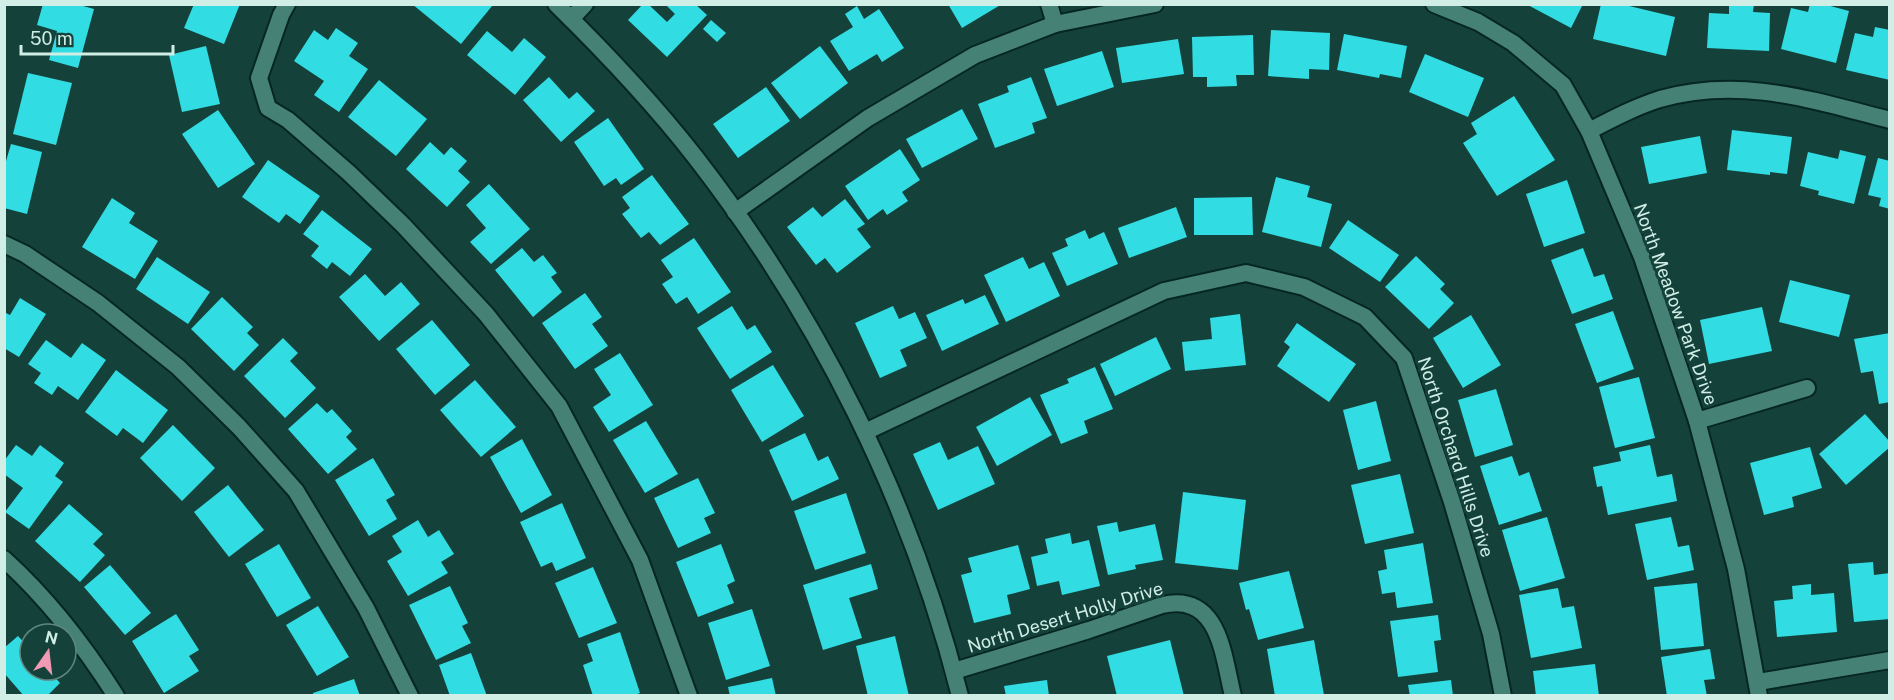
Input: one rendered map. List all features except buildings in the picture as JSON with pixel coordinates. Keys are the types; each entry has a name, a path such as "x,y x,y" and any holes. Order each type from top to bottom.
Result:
{"street":[{"path":"287,4 281,15 260,78 268,108 288,120 349,173 403,225 486,314 559,406 640,560 689,696"},
{"path":"556,4 657,111 697,159 735,212 807,322 865,432 890,486 936,609 960,696"},
{"path":"571,19 585,4"},
{"path":"1049,4 1055,24"},
{"path":"735,212 868,118 975,55 1055,24 1155,4"},
{"name":"North Meadow Park Drive","path":"1434,4 1478,22 1512,43 1563,85 1589,131 1642,256 1697,421 1736,569 1758,689"},
{"path":"1589,131 1660,99 1711,89 1764,90 1890,120"},
{"path":"4,244 25,254 98,303 178,367 239,427 296,491 366,608 411,696"},
{"name":"North Orchard Hills Drive","path":"865,432 1164,291 1246,273 1304,287 1365,317 1404,358 1452,502 1488,623 1503,696"},
{"path":"1697,421 1807,387"},
{"path":"4,559 23,576 93,660 116,696"},
{"name":"North Desert Holly Drive","path":"954,671 1079,634 1162,605 1183,603 1205,613 1213,623 1218,633 1233,696"},
{"path":"1758,689 1890,660"}]}
